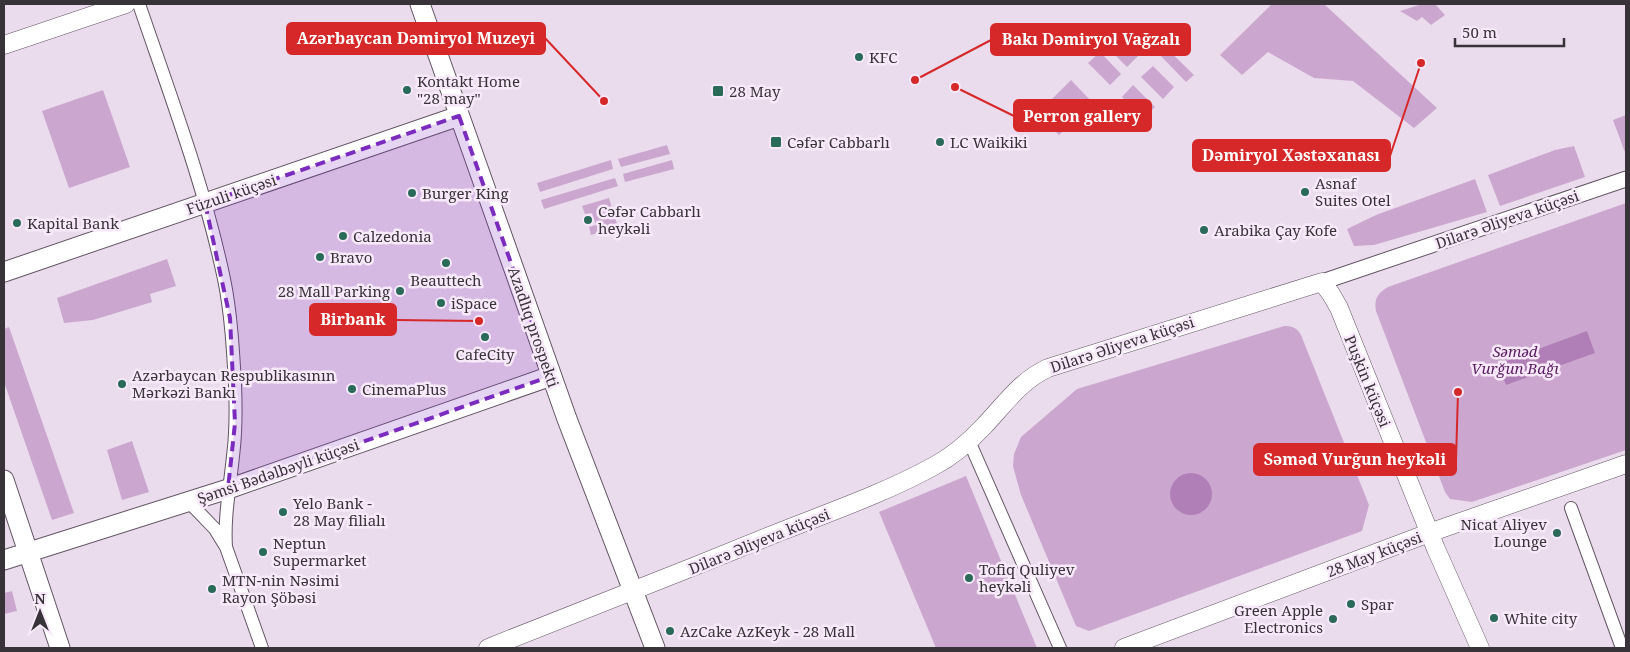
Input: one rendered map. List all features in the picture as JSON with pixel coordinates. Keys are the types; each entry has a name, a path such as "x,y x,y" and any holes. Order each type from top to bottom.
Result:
{"main road":[{"path":"4,45 126,4"},
{"name":"Azadlıq prospekti","path":"420,4 551,376 655,648"},
{"name":"Füzuli küçəsi","path":"4,272 459,116"},
{"name":"Dilarə Əliyeva küçəsi","path":"488,648 632,592 920,474 937,465 969,441 1019,386 1036,373 1322,282"},
{"name":"Puşkin küçəsi","path":"1322,282 1339,308 1429,533 1480,648"},
{"name":"Şəmsi Bədəlbəyli küçəsi","path":"4,560 228,489 551,376"},
{"name":"28 May küçəsi","path":"1124,648 1429,533 1626,464"},
{"path":"4,480 60,648"}],"street":[{"path":"138,4 197,173 224,280 230,318 235,386 233,456 225,524 226,547"},
{"name":"Dilarə Əliyeva küçəsi","path":"1322,282 1626,179"},
{"path":"969,441 1060,648"},
{"path":"188,502 207,520 226,547 262,648"},
{"path":"1571,508 1622,648"}],"highlighted area":[{"path":"459,116 551,376 228,489 235,423 230,318 205,203"}],"green space":[{"path":"1272,4 1324,4 1437,108 1414,128 1353,81 1314,78 1268,52 1242,75 1220,55"},
{"path":"1422,4 1435,4 1445,15 1431,25 1422,17 1417,21 1400,11"},
{"path":"1121,28 1156,38 1194,75 1186,82 1158,53 1143,51"},
{"path":"1116,34 1138,56 1127,67 1105,45"},
{"path":"1100,52 1121,74 1110,85 1088,63"},
{"path":"1153,66 1174,87 1163,99 1141,77"},
{"path":"1071,80 1091,101 1070,122 1050,101"},
{"path":"1133,85 1155,107 1144,118 1122,97"},
{"path":"103,90 130,167 69,188 42,111"},
{"path":"1044,106 1066,128 1059,135 1037,113"},
{"path":"1626,115 1626,155 1613,120"},
{"path":"667,145 670,154 621,167 618,159"},
{"path":"1574,146 1585,177 1500,206 1488,175 1555,150"},
{"path":"611,160 613,169 540,192 537,183"},
{"path":"672,160 674,169 625,182 623,174"},
{"path":"615,178 618,186 544,209 541,200"},
{"path":"1475,179 1487,212 1374,245 1354,246 1347,229 1376,215"},
{"path":"609,198 618,227 591,235 589,227 596,225 592,213 585,214 582,206"},
{"name":"Səməd Vurğun Bağı","path":"1626,203 1626,450 1472,502 1450,499 1445,492 1376,311 1375,303 1377,297 1388,287"},
{"path":"167,259 176,286 150,294 152,302 93,320 64,323 57,298"},
{"path":"1284,326 1294,328 1301,335 1369,505 1362,531 1089,631 1076,626 1021,495 1013,466 1014,454 1021,437 1077,389"},
{"path":"9,327 74,513 52,520 4,382 4,329"},
{"path":"132,441 149,492 122,500 107,450"},
{"path":"966,476 1037,648 936,648 879,512"},
{"path":"12,591 17,611 4,614 4,593"}],"shaded area":[{"path":"1587,331 1595,353 1506,385 1498,364"},
{"path":"1187,473 1195,473 1206,479 1212,494 1206,509 1195,515 1187,515 1176,509 1170,498 1170,490 1176,479"}],"place":[{"name":"KFC","path":"859,57"},
{"name":"Dəmiryol Xəstəxanası","path":"1421,63"},
{"name":"Bakı Dəmiryol Vağzalı","path":"915,80"},
{"name":"Perron gallery","path":"955,87"},
{"name":"Kontakt Home \"28 may\"","path":"407,90"},
{"name":"28 May","path":"718,91"},
{"name":"Azərbaycan Dəmiryol Muzeyi","path":"604,101"},
{"name":"Cəfər Cabbarlı","path":"776,142"},
{"name":"LC Waikiki","path":"940,142"},
{"name":"Asnaf Suites Otel","path":"1305,192"},
{"name":"Burger King","path":"412,193"},
{"name":"Cəfər Cabbarlı heykəli","path":"588,220"},
{"name":"Kapital Bank","path":"17,223"},
{"name":"Arabika Çay Kofe","path":"1204,230"},
{"name":"Calzedonia","path":"343,236"},
{"name":"Bravo","path":"320,257"},
{"name":"Beauttech","path":"446,263"},
{"name":"28 Mall Parking","path":"400,291"},
{"name":"iSpace","path":"441,303"},
{"name":"Birbank","path":"479,321"},
{"name":"CafeCity","path":"485,337"},
{"name":"Azərbaycan Respublikasının Mərkəzi Bankı","path":"122,384"},
{"name":"CinemaPlus","path":"352,389"},
{"name":"Səməd Vurğun heykəli","path":"1458,392"},
{"name":"Yelo Bank - 28 May filialı","path":"283,512"},
{"name":"Nicat Aliyev Lounge","path":"1557,533"},
{"name":"Neptun Supermarket","path":"263,552"},
{"name":"Tofiq Quliyev heykəli","path":"969,578"},
{"name":"MTN-nin Nəsimi Rayon Şöbəsi","path":"212,589"},
{"name":"Spar","path":"1351,604"},
{"name":"White city","path":"1494,618"},
{"name":"Green Apple Electronics","path":"1333,619"},
{"name":"AzCake AzKeyk - 28 Mall","path":"670,631"}]}
